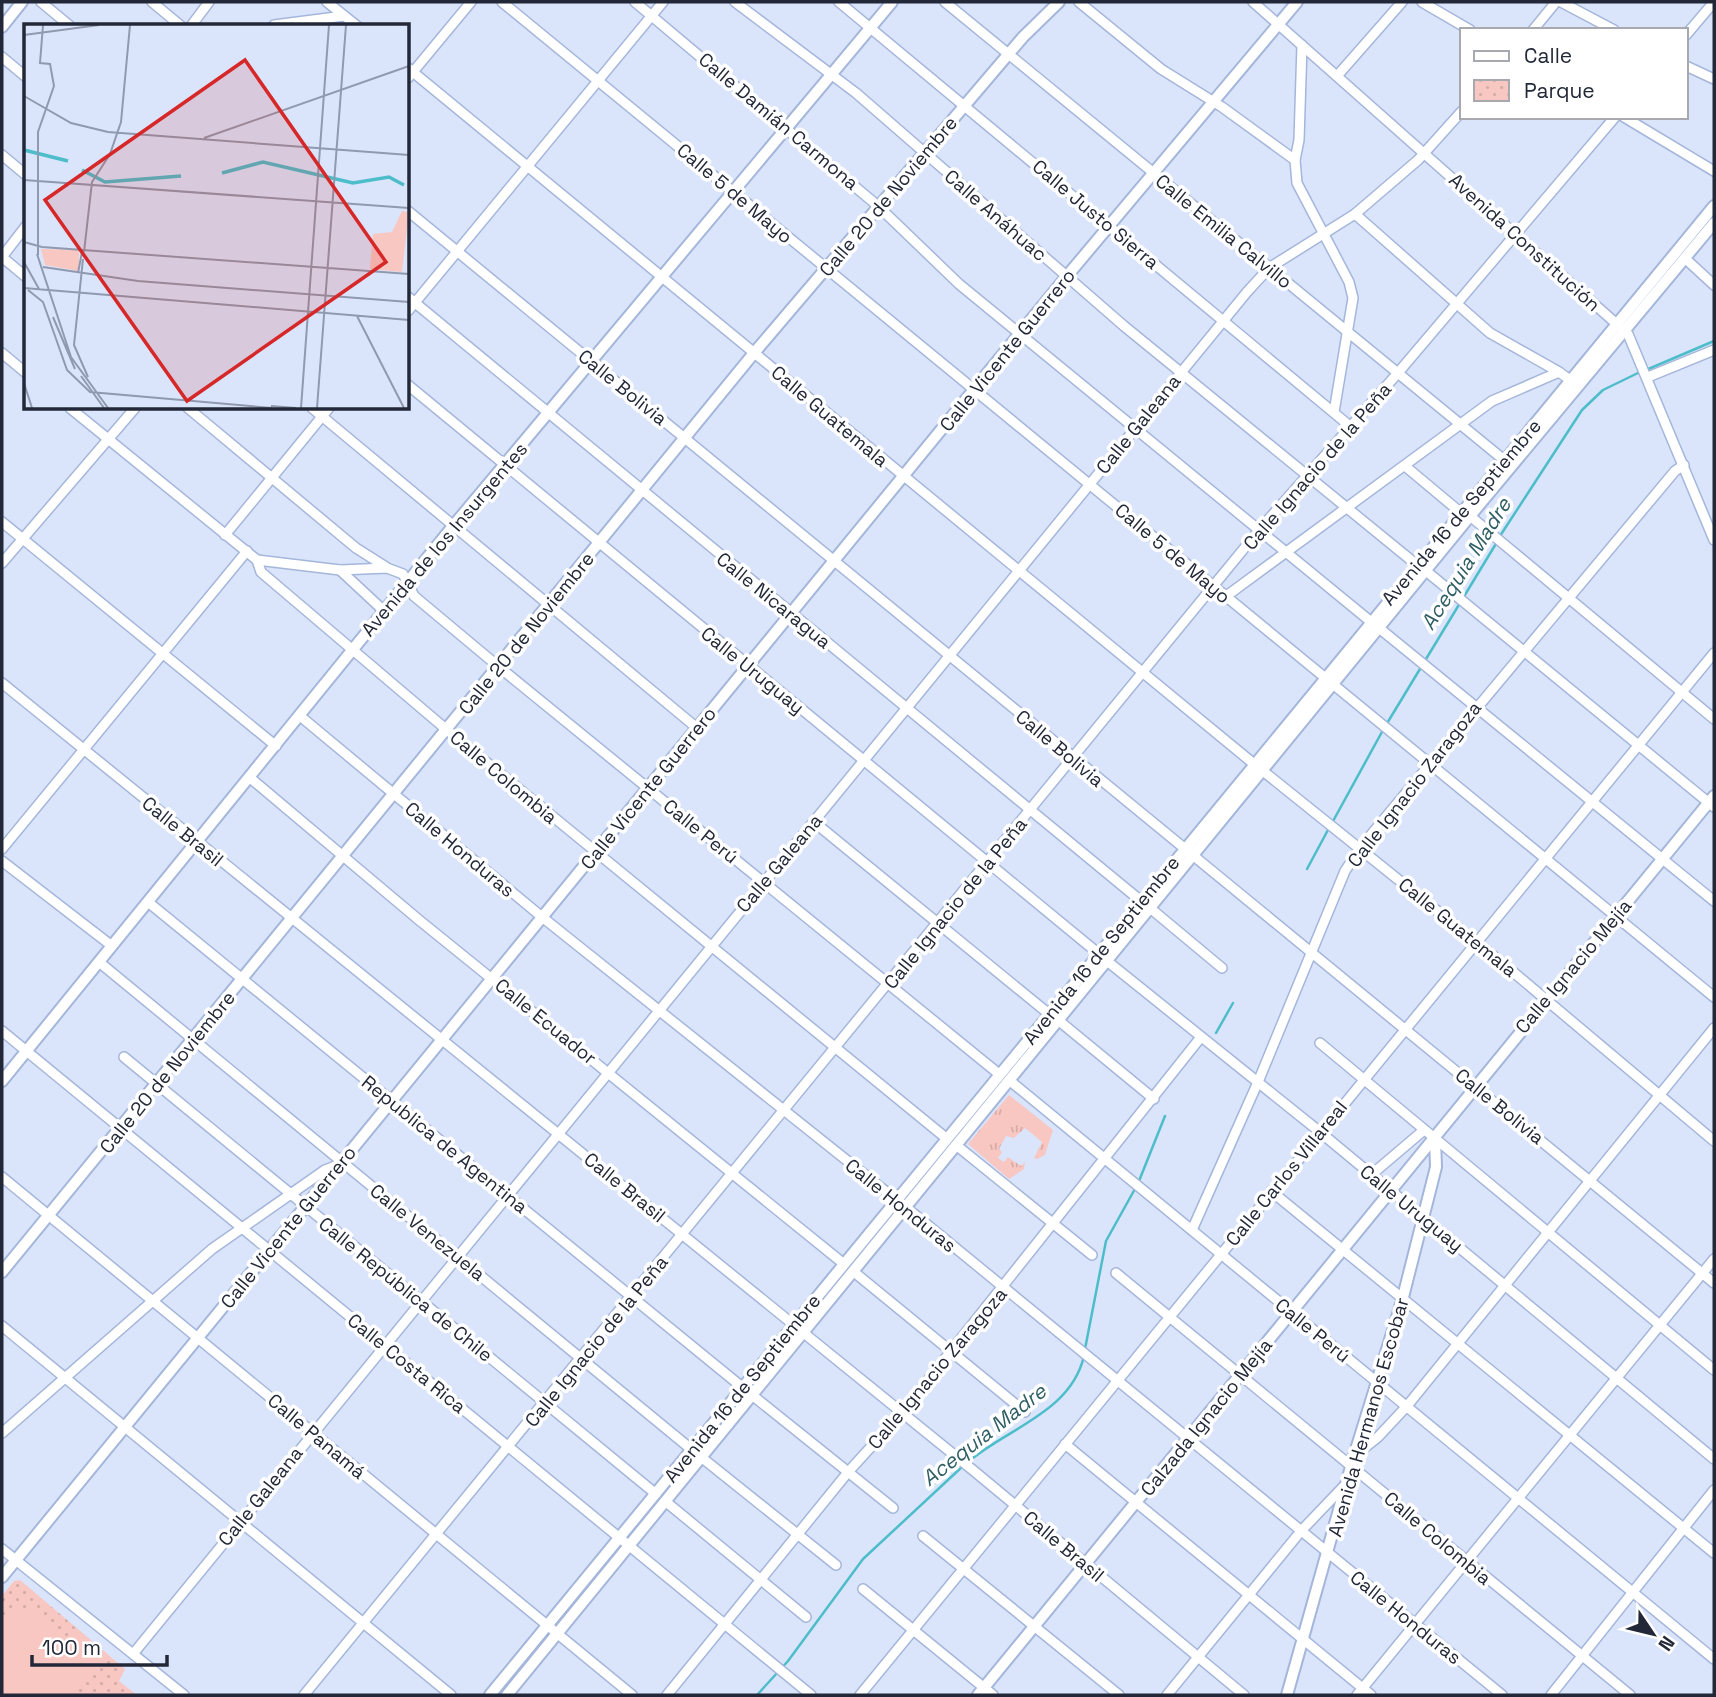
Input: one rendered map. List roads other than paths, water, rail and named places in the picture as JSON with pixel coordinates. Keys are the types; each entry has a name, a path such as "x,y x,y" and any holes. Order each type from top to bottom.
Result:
{"main road":[{"path":"2,16 13,2"},
{"path":"2,27 22,2"},
{"name":"Avenida de los Insurgentes","path":"2,1081 454,525 892,2"},
{"name":"Calle 20 de Noviembre","path":"2,1272 754,353 1009,54 1059,2"},
{"name":"Calle Vicente Guerrero","path":"2,1577 1020,334 1297,2"},
{"name":"Avenida 16 de Septiembre","path":"506,1695 628,1546 691,1449 896,1200 951,1142 1620,327 1714,206"},
{"name":"Avenida 16 de Septiembre","path":"1465,514 1504,460 1570,380 1714,223"},
{"name":"Calle Ignacio Mejía","path":"1435,1138 1475,1084 1545,999 1663,857 1713,802"},
{"name":"Calzada Ignacio Mejía","path":"985,1693 1085,1564 1389,1190 1435,1138"},
{"name":"Avenida Hermanos Escobar","path":"1287,1695 1346,1483 1402,1301 1421,1216 1436,1167 1435,1138"},
{"name":"Avenida 16 de Septiembre","path":"490,1695 619,1538 701,1457 906,1208 951,1142"}],"street":[{"path":"41,2 68,24"},
{"path":"152,2 178,24"},
{"path":"192,24 209,2"},
{"path":"327,2 354,24"},
{"path":"410,72 471,2"},
{"name":"Calle 5 de Mayo","path":"502,2 1714,997"},
{"name":"Calle Damián Carmona","path":"635,2 878,206 929,257 1020,334 1375,625 1593,799 1714,901"},
{"path":"411,299 457,251 663,2"},
{"name":"Calle Anáhuac","path":"735,2 831,75 1307,477 1523,649 1638,745 1713,802"},
{"name":"Calle Justo Sierra","path":"839,2 1351,427"},
{"name":"Calle Emilia Calvillo","path":"945,2 1504,460"},
{"path":"1079,2 1161,69 1296,160"},
{"name":"Avenida Constitución","path":"1253,2 1620,327 1641,360 1714,540"},
{"path":"1337,76 1402,2"},
{"path":"1422,2 1467,28"},
{"path":"1535,28 1559,2 1610,28"},
{"path":"1688,33 1714,2"},
{"path":"293,24 330,22 344,16"},
{"path":"1302,45 1300,140 1296,160 1301,194 1352,290 1348,333 1334,412"},
{"path":"2,57 24,75"},
{"path":"1688,67 1714,79"},
{"name":"Calle Guatemala","path":"410,74 1545,999 1714,1141"},
{"name":"Calle Galeana","path":"133,1654 1224,319 1269,268 1355,214 1425,153 1460,113"},
{"name":"Calle Ignacio de la Peña","path":"304,1695 1260,529 1398,374 1613,119"},
{"path":"1627,119 1714,171"},
{"path":"2,155 24,173"},
{"name":"Calle Bolivia","path":"410,213 1073,759 1475,1084 1714,1283"},
{"path":"1355,214 1503,342 1570,380"},
{"path":"24,229 2,257 24,274"},
{"path":"1689,262 1714,285"},
{"name":"Calle Nicaragua","path":"411,299 547,414 1222,968"},
{"path":"1648,376 1714,350"},
{"path":"2,353 24,371"},
{"path":"1225,597 1492,401 1559,372"},
{"name":"Calle Uruguay","path":"410,387 1103,957 1506,1284 1714,1459"},
{"name":"Calle Colombia","path":"72,410 247,551 257,560 261,572 595,853 1092,1255"},
{"path":"2,563 133,410"},
{"path":"190,410 356,548 387,568"},
{"path":"315,410 697,728"},
{"path":"225,535 328,410"},
{"name":"Calle Ignacio Zaragoza","path":"1192,1230 1258,1082 1335,890 1360,848 1523,649 1675,471 1684,465"},
{"path":"1405,466 1504,544 1714,719"},
{"path":"2,522 276,746"},
{"path":"2,849 247,551"},
{"path":"257,560 340,570 387,568"},
{"name":"Calle Perú","path":"387,568 403,574 414,596 499,667 1192,1230 1714,1659"},
{"path":"340,570 384,611"},
{"name":"Calle Carlos Villareal","path":"860,1695 1270,1191 1714,653"},
{"name":"Calle Brasil","path":"2,683 1016,1505 1244,1695"},
{"name":"Calle Honduras","path":"300,716 542,917 906,1208 1502,1695"},
{"name":"Calle Ecuador","path":"250,777 343,856 844,1264"},
{"path":"814,821 1154,1100"},
{"path":"2,861 112,946"},
{"name":"Republica de Agentina","path":"148,902 742,1387"},
{"name":"Calle Venezuela","path":"99,962 340,1163 458,1256 691,1449"},
{"path":"1353,1461 1407,1406 1714,1028"},
{"name":"Calle Costa Rica","path":"2,1031 811,1695"},
{"name":"Calle Ignacio Zaragoza","path":"667,1695 849,1471 901,1414 1154,1100 1207,1041"},
{"path":"1320,1043 1714,1370"},
{"name":"Calle República de Chile","path":"124,1057 762,1578 806,1617"},
{"path":"1371,1175 1424,1130"},
{"path":"2,1433 63,1376 240,1227 325,1170 340,1163"},
{"name":"Calle Panamá","path":"2,1177 632,1695"},
{"path":"1270,1191 1456,1346 1714,1553"},
{"path":"1359,1692 1714,1259"},
{"path":"854,1272 1025,1412"},
{"name":"Calle Colombia","path":"1116,1273 1239,1376 1353,1461 1466,1561 1630,1695"},
{"path":"2,1326 451,1695"},
{"path":"752,1395 893,1508"},
{"path":"1065,1444 1304,1640 1359,1692 1371,1695"},
{"path":"701,1457 836,1565"},
{"path":"1167,1695 1301,1531 1346,1483"},
{"path":"1551,1695 1714,1490"},
{"path":"923,1536 1119,1695"},
{"path":"2,1549 184,1695"},
{"path":"863,1589 985,1693"}],"waterway":[{"name":"Acequia Madre","path":"1646,370 1714,341"},
{"name":"Acequia Madre","path":"1500,536 1582,410 1603,390 1640,372"},
{"name":"Acequia Madre","path":"1386,725 1497,542"},
{"name":"Acequia Madre","path":"1332,823 1383,730"},
{"name":"Acequia Madre","path":"1307,869 1329,828"},
{"name":"Acequia Madre","path":"1216,1033 1233,1003"},
{"name":"Acequia Madre","path":"1139,1181 1165,1116"},
{"name":"Acequia Madre","path":"1085,1349 1106,1241 1136,1187"},
{"name":"Acequia Madre","path":"968,1462 1052,1405 1077,1375 1084,1356"},
{"name":"Acequia Madre","path":"757,1695 788,1661 863,1559 963,1466"}]}
